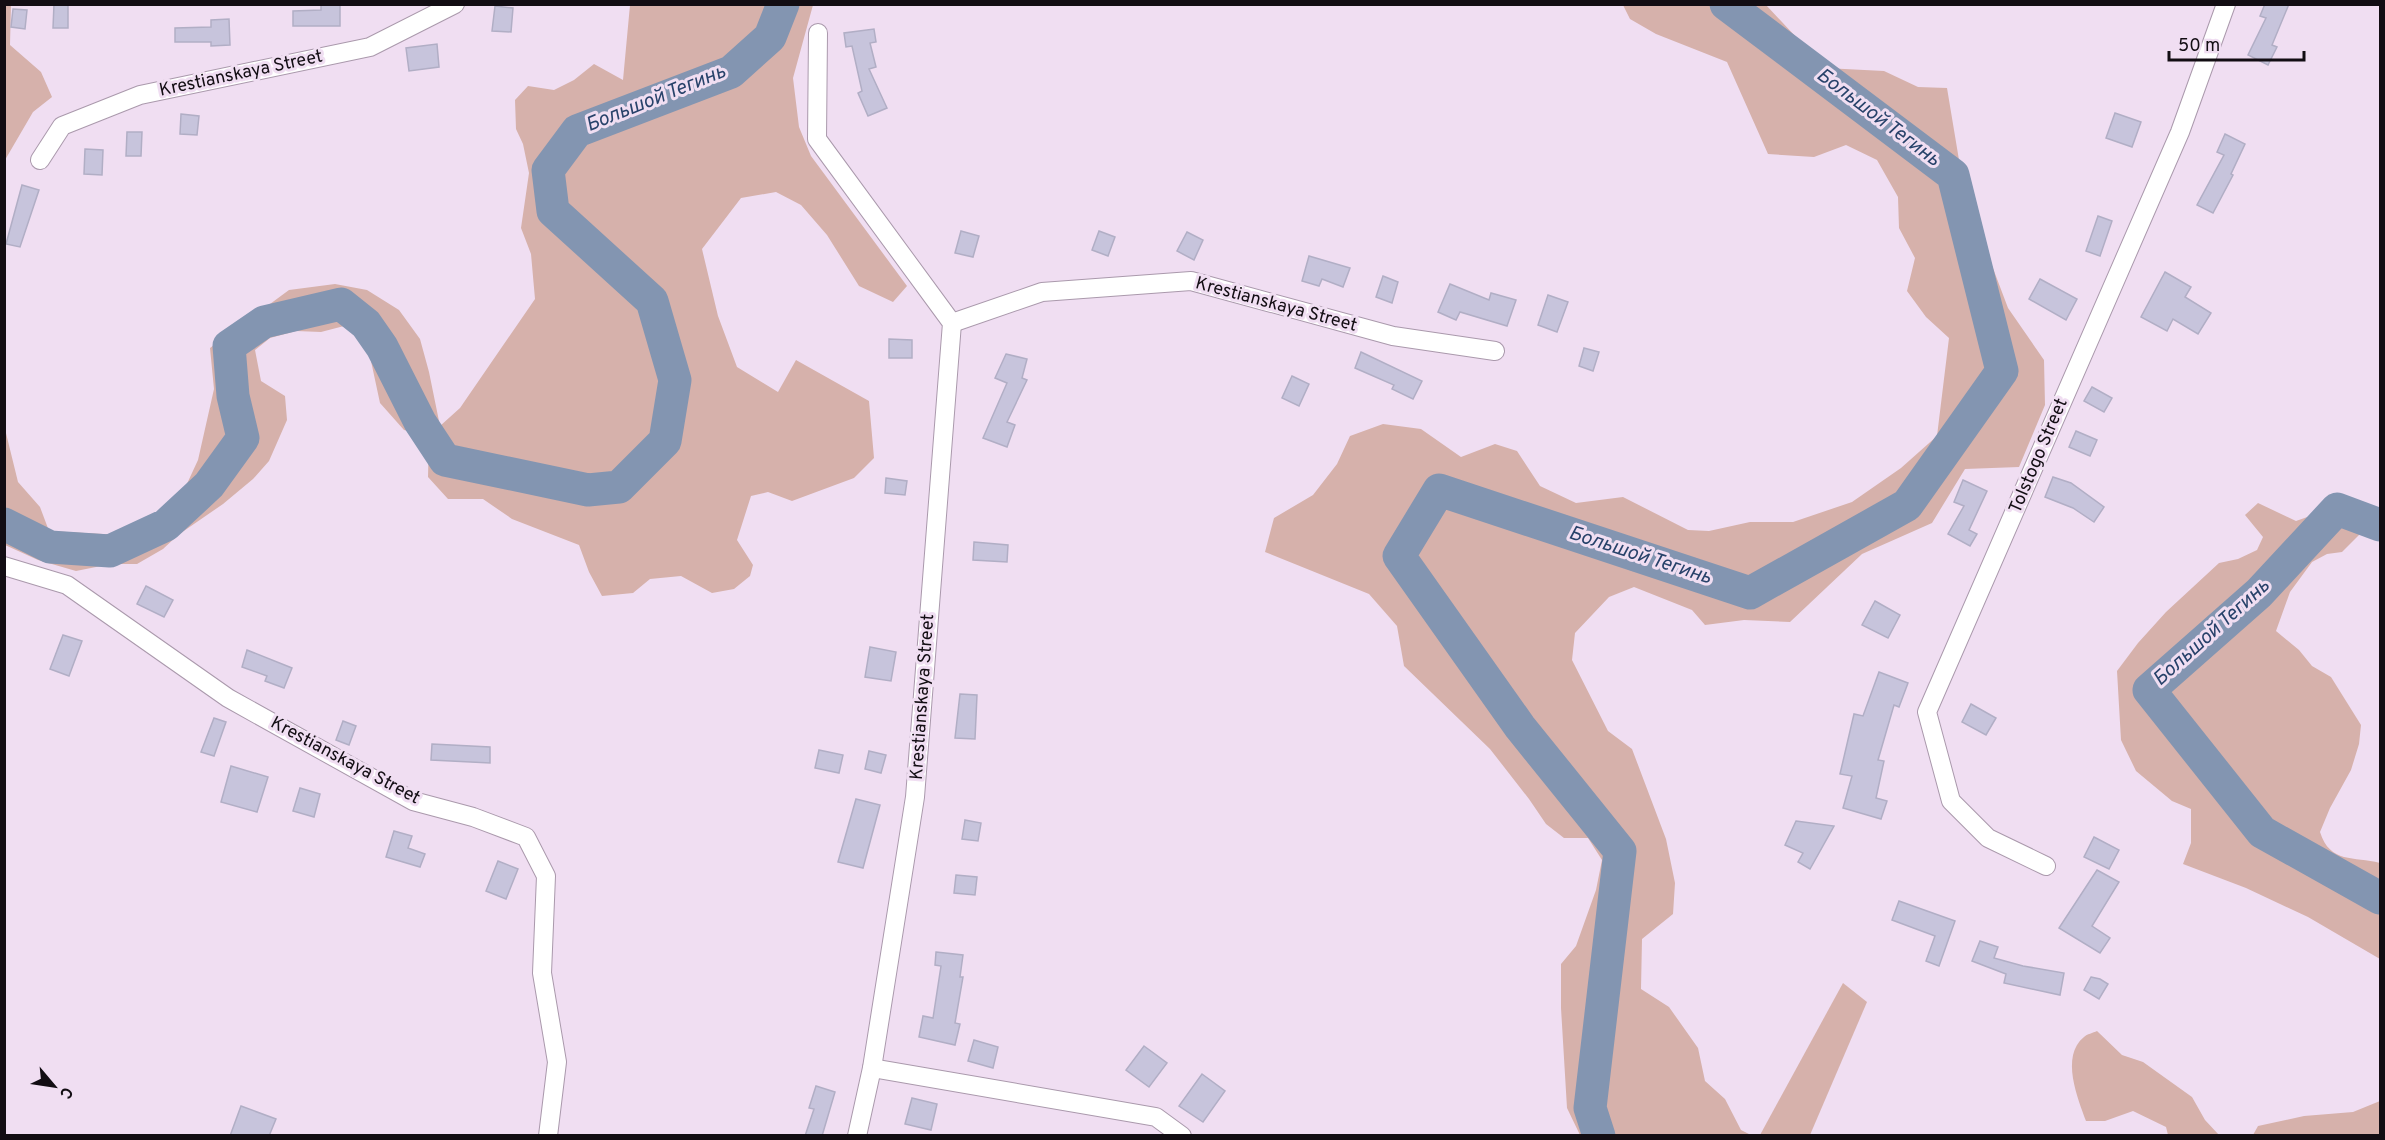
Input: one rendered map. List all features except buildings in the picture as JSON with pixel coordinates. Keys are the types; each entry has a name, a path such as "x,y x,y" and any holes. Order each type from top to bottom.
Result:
{"street":[{"name":"Krestianskaya Street","path":"40,159 62,126 140,95 370,47 454,4"},
{"name":"Tolstogo Street","path":"2046,866 1988,838 1951,801 1928,712 2180,132 2226,4"},
{"path":"818,33 817,139 952,323"},
{"name":"Krestianskaya Street","path":"857,1136 872,1068 915,797 952,323 1042,292 1191,281 1393,336 1495,351"},
{"name":"Krestianskaya Street","path":"4,566 67,585 228,698 414,801 473,817 526,837 546,876 542,973 557,1062 548,1136"},
{"path":"872,1068 1156,1117 1182,1136"}],"shaded area":[{"path":"11,4 10,45 41,72 52,97 33,112 5,160 4,5"},
{"path":"630,5 813,5 793,78 799,127 811,156 907,286 893,302 859,286 827,235 801,205 776,192 741,198 702,249 718,316 737,367 778,392 796,360 869,401 874,458 854,478 792,501 768,492 751,496 737,540 753,565 750,576 734,589 712,593 681,576 650,579 633,593 602,596 589,572 579,545 512,519 483,499 448,499 428,477 429,436 404,430 380,403 368,347 344,326 321,332 296,331 270,338 255,350 261,381 285,396 287,420 269,461 253,479 223,504 178,535 163,549 137,564 111,564 76,571 38,560 5,545 5,429 18,482 40,507 49,531 121,535 179,501 198,460 214,389 210,348 289,290 335,284 367,290 399,310 420,339 440,426 460,408 535,299 531,254 521,228 529,173 523,144 516,129 515,100 528,86 554,90 574,80 594,64 623,80"},
{"path":"1623,5 1766,5 1825,68 1884,71 1918,87 1947,88 1959,160 1991,263 2008,308 2044,360 2045,405 2019,467 1965,469 1932,523 1862,554 1790,622 1744,620 1705,625 1692,610 1634,587 1609,597 1575,633 1572,660 1608,731 1632,749 1666,839 1675,883 1673,914 1642,939 1641,989 1669,1007 1698,1048 1705,1081 1725,1099 1741,1130 1751,1135 1580,1135 1567,1108 1561,1008 1561,964 1576,946 1596,890 1602,860 1588,838 1564,838 1546,824 1490,749 1404,666 1397,626 1369,594 1265,552 1274,518 1313,495 1337,464 1350,436 1383,424 1421,429 1461,457 1495,444 1517,451 1540,486 1576,503 1623,497 1688,530 1709,531 1750,522 1793,522 1852,502 1901,468 1937,436 1949,338 1926,317 1907,291 1915,258 1899,228 1898,197 1877,160 1846,145 1814,157 1768,154 1727,62 1656,34 1630,19"},
{"path":"2344,498 2359,503 2359,535 2342,552 2327,554 2312,562 2290,592 2276,631 2299,650 2312,666 2331,677 2361,725 2359,744 2351,770 2320,832 2324,842 2337,854 2380,863 2380,959 2308,917 2246,888 2183,864 2191,843 2191,809 2172,801 2136,771 2121,740 2117,671 2166,612 2219,563 2238,559 2257,550 2263,537 2245,515 2258,503 2296,521 2327,510"},
{"path":"1843,983 1867,1002 1810,1135 1760,1135"},
{"path":"2097,1031 2122,1055 2143,1062 2192,1097 2205,1120 2219,1135 2168,1135 2166,1127 2133,1111 2105,1121 2086,1121 2073,1078 2073,1055 2077,1045 2084,1037"},
{"path":"2380,1101 2380,1135 2253,1135 2258,1126 2304,1116 2353,1112"}],"waterway":[{"name":"Большой Тегинь","path":"4,524 50,547 110,551 166,525 209,485 243,438 233,396 229,346 264,322 341,304 366,324 382,347 420,422 445,460 588,490 619,487 665,441 675,380 652,301 553,211 548,170 577,131 731,72 770,37 783,4"},
{"name":"Большой Тегинь","path":"1599,1136 1590,1108 1620,851 1520,727 1399,556 1439,490 1750,593 1907,505 2002,371 1953,175 1726,4"},
{"name":"Большой Тегинь","path":"2380,525 2337,509 2259,593 2149,690 2262,832 2380,898"}]}
